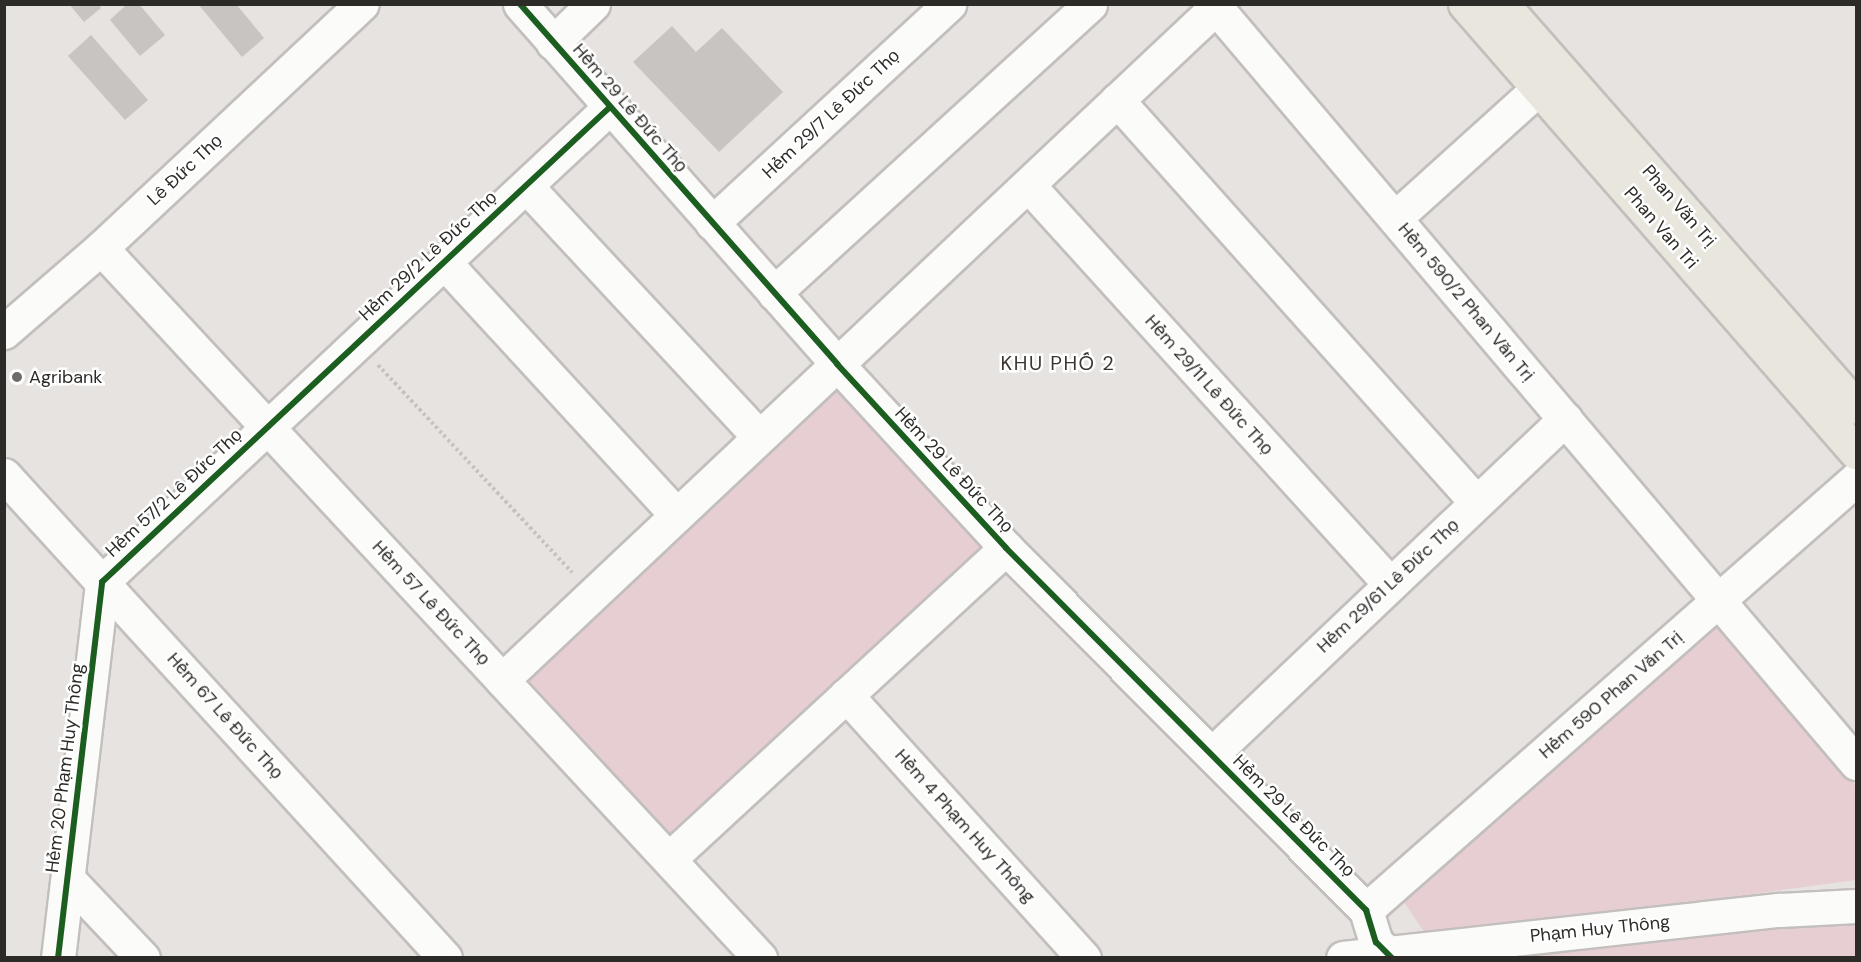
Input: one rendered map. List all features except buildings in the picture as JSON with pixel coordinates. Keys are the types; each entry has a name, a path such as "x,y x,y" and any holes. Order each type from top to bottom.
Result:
{"main road":[{"name":"Phan Van Tri","path":"1465,4 1857,452"},
{"name":"Phan Văn Trị","path":"1502,4 1857,406"}],"street":[{"name":"Lê Đức Thọ","path":"4,332 101,249 362,4"},
{"name":"Hẻm 29 Lê Đức Thọ","path":"520,4 837,364 1006,548 1366,910 1374,954"},
{"path":"553,43 593,4"},
{"name":"Hẻm 29/7 Lê Đức Thọ","path":"712,223 950,4"},
{"path":"774,293 1090,4"},
{"path":"502,680 1028,185 1214,6"},
{"name":"Hẻm 590/2 Phan Văn Trị","path":"1214,6 1857,763"},
{"path":"1395,219 1539,88"},
{"path":"1117,100 1476,502"},
{"name":"Hẻm 29/2 Lê Đức Thọ","path":"267,426 610,107"},
{"name":"Hẻm 29/11 Lê Đức Thọ","path":"1028,185 1390,584"},
{"path":"526,186 759,437"},
{"name":"Hẻm 57 Lê Đức Thọ","path":"101,249 760,957"},
{"name":"Hẻm 29/2 Lê Đức Thọ","path":"444,262 677,516"},
{"name":"Hẻm 29/61 Lê Đức Thọ","path":"1212,754 1565,419"},
{"name":"Hẻm 57/2 Lê Đức Thọ","path":"102,582 267,426"},
{"name":"Hẻm 67 Lê Đức Thọ","path":"4,475 445,957"},
{"name":"Hẻm 590 Phan Văn Trị","path":"1366,910 1857,479"},
{"path":"669,859 1006,548"},
{"name":"Hẻm 20 Phạm Huy Thông","path":"58,957 102,582"},
{"name":"Hẻm 4 Phạm Huy Thông","path":"846,695 1084,957"},
{"name":"Hẻm 20 Phạm Huy Thông","path":"68,879 143,957"},
{"name":"Phạm Huy Thông","path":"1374,954 1780,910 1857,906"}],"path":[{"path":"357,343 593,594"}],"shaded area":[{"path":"837,364 1006,548 669,859 502,680"},
{"path":"1722,615 1856,786 1856,880 1428,938 1402,899"},
{"path":"1856,919 1856,957 1446,957"}],"cycle path":[{"path":"520,4 837,364 1006,548 1366,910 1376,942 1392,958"},
{"path":"58,958 102,582 610,107"}],"place":[{"name":"Agribank","path":"17,377"}],"district":[{"name":"KHU PHỐ 2","path":"1058,363"}]}
